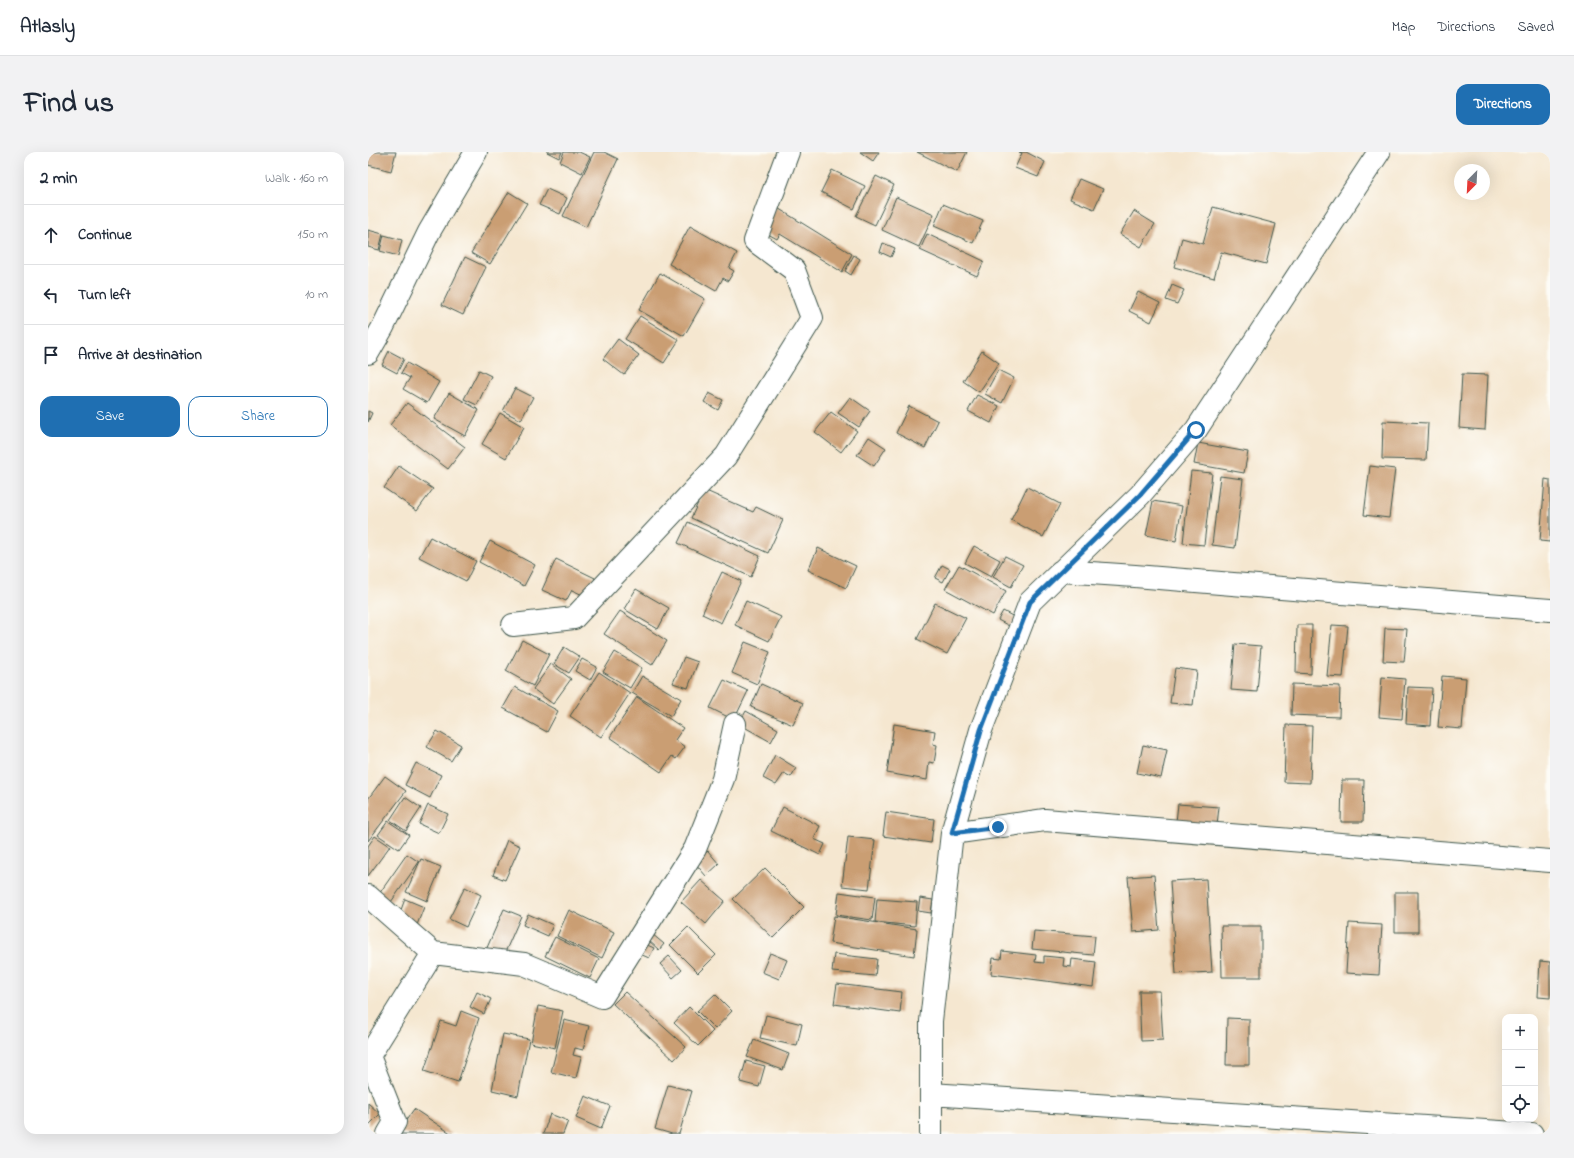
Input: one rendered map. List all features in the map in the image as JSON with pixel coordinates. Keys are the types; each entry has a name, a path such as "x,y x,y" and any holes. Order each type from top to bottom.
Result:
{"street":[{"path":"368,353 383,327 429,232 476,152"},
{"path":"513,625 574,618 726,456 812,318 794,270 755,241 788,152"},
{"path":"931,1134 931,1022 952,833 981,730 1030,602 1140,495 1196,430 1379,152"},
{"path":"1061,571 1143,576 1550,610"},
{"path":"368,896 433,953 524,964 602,997 695,849 723,779 735,724"},
{"path":"952,833 1045,820 1550,861"},
{"path":"388,1134 395,1122 369,1056 433,953"},
{"path":"931,1094 1532,1134"}],"building":[{"path":"368,152 396,152 391,171 368,165"},
{"path":"547,152 562,152 559,158"},
{"path":"564,152 579,152 590,157 582,173 560,162"},
{"path":"594,152 604,152 618,159 586,227 563,216"},
{"path":"860,152 879,152 873,161"},
{"path":"917,152 967,152 957,172"},
{"path":"1019,152 1026,152 1045,162 1038,177 1015,168 1022,153"},
{"path":"832,170 865,186 854,209 821,192"},
{"path":"876,176 894,185 875,225 856,216"},
{"path":"1079,179 1103,189 1094,209 1070,199"},
{"path":"547,189 567,198 560,214 539,205"},
{"path":"509,192 527,203 490,264 471,253"},
{"path":"896,197 934,214 919,247 882,230"},
{"path":"943,204 983,221 973,243 934,226"},
{"path":"776,207 852,254 842,272 780,234 777,239 761,230"},
{"path":"1213,207 1276,224 1266,264 1221,252 1214,278 1174,267 1182,238 1203,244"},
{"path":"1134,211 1155,224 1141,247 1120,234"},
{"path":"690,226 737,253 729,268 734,271 728,281 723,278 716,291 669,264"},
{"path":"368,230 383,234 379,250 368,247"},
{"path":"927,234 984,261 977,276 920,250"},
{"path":"384,235 402,240 398,256 380,251"},
{"path":"883,243 895,248 891,257 880,252"},
{"path":"854,255 860,259 851,275 845,271"},
{"path":"465,257 486,267 463,315 442,305"},
{"path":"660,273 705,299 684,336 639,310"},
{"path":"1172,285 1184,290 1177,304 1166,300"},
{"path":"1138,292 1160,303 1151,322 1129,311"},
{"path":"640,316 679,340 664,363 625,339"},
{"path":"618,339 639,355 624,375 603,359"},
{"path":"389,351 404,359 397,373 382,365"},
{"path":"982,351 999,363 979,392 963,381"},
{"path":"407,363 439,382 427,403 403,389 410,378 401,373"},
{"path":"479,370 491,376 477,405 464,399"},
{"path":"998,370 1014,378 1002,403 985,394"},
{"path":"1462,374 1488,375 1485,430 1459,428"},
{"path":"515,388 533,397 521,420 503,411"},
{"path":"449,393 479,410 465,436 434,419"},
{"path":"709,393 723,400 718,410 704,402"},
{"path":"977,395 999,406 991,423 968,411"},
{"path":"850,397 870,411 859,427 838,413"},
{"path":"407,403 465,447 448,469 390,425"},
{"path":"909,406 938,421 925,448 896,433"},
{"path":"368,411 372,413 368,422"},
{"path":"831,412 857,431 841,452 815,432"},
{"path":"500,413 524,427 506,458 482,444"},
{"path":"1383,421 1428,423 1426,460 1382,459"},
{"path":"869,437 886,448 874,466 857,455"},
{"path":"1198,443 1248,452 1244,473 1194,464"},
{"path":"399,466 433,489 417,511 384,488"},
{"path":"1370,466 1395,469 1389,518 1364,515"},
{"path":"1191,471 1212,473 1204,545 1183,543"},
{"path":"1220,476 1243,479 1235,548 1212,545"},
{"path":"1545,479 1550,480 1550,542 1540,541"},
{"path":"1027,487 1060,504 1043,537 1011,520"},
{"path":"704,490 753,512 756,507 783,520 768,553 691,518"},
{"path":"1153,501 1182,506 1176,541 1146,535"},
{"path":"688,522 760,556 751,577 678,543"},
{"path":"430,537 476,561 466,581 419,557"},
{"path":"490,541 535,565 524,586 479,562"},
{"path":"974,546 1000,560 991,577 965,563"},
{"path":"818,548 856,566 846,588 808,570"},
{"path":"1005,556 1023,565 1011,587 993,577"},
{"path":"556,559 595,578 587,597 572,590 566,601 542,590"},
{"path":"942,565 950,569 943,582 935,578"},
{"path":"959,565 1006,591 993,615 945,589"},
{"path":"722,572 741,581 721,623 702,614"},
{"path":"636,589 669,608 658,629 624,609"},
{"path":"746,601 781,617 769,641 735,625"},
{"path":"935,603 966,618 947,654 917,639"},
{"path":"620,611 667,641 652,665 604,634"},
{"path":"1003,611 1016,618 1011,627 998,620"},
{"path":"1297,625 1312,625 1311,674 1296,673"},
{"path":"1332,625 1348,626 1343,677 1327,676"},
{"path":"1385,628 1407,629 1404,662 1383,661"},
{"path":"522,640 549,654 533,686 506,671"},
{"path":"745,642 770,652 757,684 732,673"},
{"path":"1235,644 1261,646 1257,692 1231,690"},
{"path":"564,647 580,657 569,673 554,664"},
{"path":"615,652 642,668 630,688 603,672"},
{"path":"684,657 698,662 688,688 673,683"},
{"path":"582,659 597,667 590,680 575,671"},
{"path":"551,664 571,679 553,704 533,689"},
{"path":"1175,668 1197,671 1193,705 1170,703"},
{"path":"599,672 630,693 601,737 570,716"},
{"path":"642,676 681,699 671,716 632,693"},
{"path":"1442,676 1466,678 1462,729 1438,727"},
{"path":"1382,677 1405,679 1402,719 1379,717"},
{"path":"724,680 748,691 734,720 710,708"},
{"path":"761,684 803,703 793,725 751,707"},
{"path":"1292,684 1340,686 1339,717 1291,715"},
{"path":"515,687 558,711 547,732 503,708"},
{"path":"1408,687 1432,688 1430,726 1406,724"},
{"path":"637,697 683,728 675,740 685,747 676,759 672,756 661,772 610,737"},
{"path":"746,711 778,729 771,742 739,724"},
{"path":"894,724 935,731 933,744 937,745 934,763 929,762 927,780 887,773"},
{"path":"1286,725 1312,726 1310,783 1284,782"},
{"path":"437,731 461,745 451,761 427,747"},
{"path":"1143,745 1167,750 1161,778 1137,773"},
{"path":"775,755 796,768 791,777 784,773 776,785 763,778"},
{"path":"416,763 441,775 430,798 405,785"},
{"path":"385,776 406,791 368,841 368,799"},
{"path":"1342,780 1364,780 1363,822 1341,822"},
{"path":"405,797 421,808 406,831 390,820"},
{"path":"1178,804 1219,807 1217,825 1176,822"},
{"path":"428,805 448,814 439,833 419,824"},
{"path":"783,807 820,826 814,839 825,844 820,855 771,831"},
{"path":"886,812 934,819 931,843 883,836"},
{"path":"388,821 409,835 399,849 378,835"},
{"path":"375,836 390,846 368,876 368,846"},
{"path":"848,837 875,840 869,889 842,886"},
{"path":"507,840 520,846 505,880 493,875"},
{"path":"708,851 719,864 706,876 695,863"},
{"path":"407,854 419,862 391,902 379,894"},
{"path":"421,859 441,867 427,901 406,892"},
{"path":"765,868 804,907 773,938 733,899"},
{"path":"1154,875 1159,930 1133,932 1128,877"},
{"path":"1206,879 1212,972 1176,974 1170,881"},
{"path":"701,880 725,901 706,924 681,902"},
{"path":"465,887 481,895 466,927 449,919"},
{"path":"839,892 875,897 872,920 836,915"},
{"path":"1395,892 1418,892 1418,932 1395,932"},
{"path":"920,898 933,900 931,913 918,911"},
{"path":"405,899 424,907 417,925 398,918"},
{"path":"877,899 917,902 915,926 875,922"},
{"path":"504,909 521,916 503,957 486,950"},
{"path":"569,910 614,932 602,958 557,936"},
{"path":"528,914 553,925 548,936 523,925"},
{"path":"834,916 917,929 914,956 830,943"},
{"path":"1349,923 1382,925 1379,975 1346,973"},
{"path":"1221,926 1261,926 1261,977 1222,977"},
{"path":"688,927 716,955 698,973 670,945"},
{"path":"1034,931 1095,936 1093,955 1032,949"},
{"path":"652,934 664,944 659,950 647,939"},
{"path":"555,937 599,959 590,978 545,956"},
{"path":"645,944 654,948 649,958 640,954"},
{"path":"1002,951 1036,955 1035,962 1044,963 1044,956 1064,958 1063,966 1071,967 1072,959 1096,962 1093,987 991,974 993,958 1001,959"},
{"path":"770,953 787,960 779,979 762,972"},
{"path":"834,954 877,959 875,976 832,972"},
{"path":"669,956 682,970 673,978 660,964"},
{"path":"1540,961 1550,962 1550,998 1538,997"},
{"path":"837,984 902,992 900,1013 834,1004"},
{"path":"1139,991 1160,991 1163,1040 1141,1041"},
{"path":"477,992 491,999 484,1014 470,1007"},
{"path":"625,992 686,1047 674,1060 613,1004"},
{"path":"715,994 732,1011 715,1029 697,1011"},
{"path":"538,1006 563,1011 555,1048 531,1043"},
{"path":"689,1007 713,1031 698,1046 674,1023"},
{"path":"461,1011 479,1018 458,1082 424,1071 441,1021 456,1026"},
{"path":"766,1015 802,1024 797,1046 760,1038"},
{"path":"1227,1018 1249,1019 1249,1065 1226,1065"},
{"path":"564,1020 589,1026 583,1050 575,1048 573,1055 581,1057 576,1078 551,1072"},
{"path":"503,1034 529,1039 518,1096 492,1090"},
{"path":"754,1040 789,1054 783,1070 747,1057"},
{"path":"746,1061 765,1066 759,1087 740,1082"},
{"path":"668,1085 692,1091 679,1134 672,1134 655,1129"},
{"path":"585,1096 610,1106 601,1129 576,1118"},
{"path":"368,1103 380,1114 369,1125 368,1124"},
{"path":"414,1109 452,1134 401,1134 398,1132"},
{"path":"550,1114 568,1121 563,1134 543,1134"}],"route":[{"path":"998,827 952,833 981,730 1030,602 1140,495 1196,430"}]}
